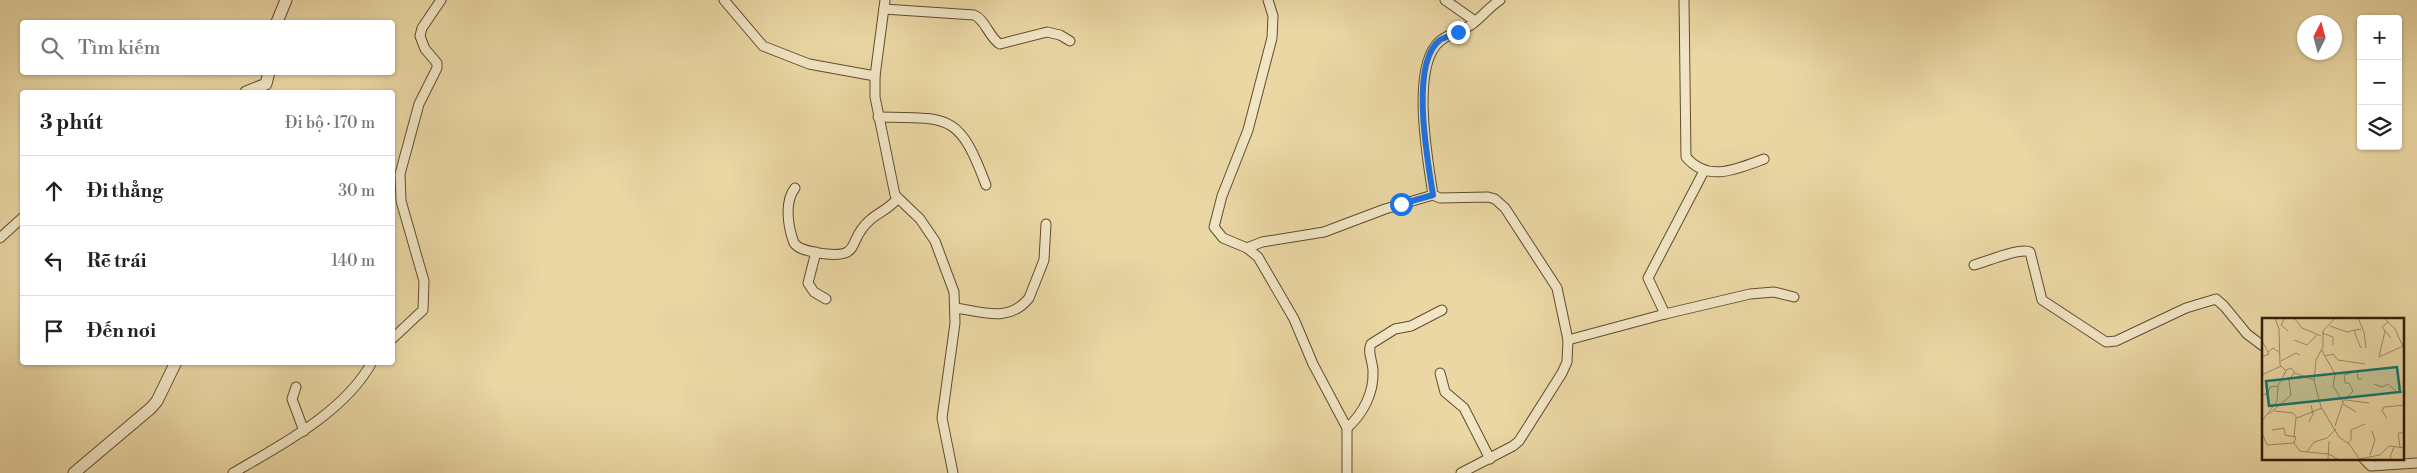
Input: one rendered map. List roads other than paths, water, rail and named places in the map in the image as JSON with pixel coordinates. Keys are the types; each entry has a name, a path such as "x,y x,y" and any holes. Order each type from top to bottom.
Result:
{"street":[{"path":"278,20 286,0"},
{"path":"395,336 419,315 424,306 424,281 401,200 400,174 419,104 437,68 437,64 423,46 420,33 441,0"},
{"path":"724,0 756,40 772,51 809,64 875,76"},
{"path":"1268,0 1273,16 1273,26 1266,61 1248,130 1214,220 1214,227 1223,238 1247,248 1258,257 1294,319 1313,364 1347,428 1347,473"},
{"path":"1445,0 1475,21"},
{"path":"1433,195 1426,156 1423,116 1427,66 1430,55 1440,40 1475,21 1500,0"},
{"path":"1684,0 1685,153 1690,162 1704,172 1730,172 1764,159"},
{"path":"953,473 942,418 956,308 954,292 934,241 920,219 895,195 875,97 875,76 885,5 974,15 979,18 1000,44 1047,32 1060,35 1070,41"},
{"path":"251,90 266,84 268,75"},
{"path":"878,117 934,118 953,125 959,130 970,149 986,185"},
{"path":"1665,314 1648,278 1704,172"},
{"path":"795,188 791,193 789,206 792,238 796,246 816,252 838,255 850,250 869,221 886,210 898,199"},
{"path":"1247,248 1262,242 1324,232 1385,208 1433,195 1442,198 1495,198 1505,208 1557,288 1568,340 1567,362 1541,409 1519,441 1490,459 1461,473"},
{"path":"0,238 20,220"},
{"path":"956,308 1004,314 1017,309 1025,303 1029,298 1044,260 1046,224"},
{"path":"816,252 808,283 814,292 826,299"},
{"path":"1974,265 2017,252 2030,252 2042,300 2106,342 2116,341 2186,308 2216,299 2247,334 2262,345"},
{"path":"1568,340 1665,314 1764,292 1774,292 1794,297"},
{"path":"1347,428 1364,410 1373,372 1369,350 1371,344 1395,329 1410,326 1442,310"},
{"path":"74,473 151,408 157,401 175,365"},
{"path":"233,473 320,420 366,374 370,365"},
{"path":"1440,373 1445,392 1464,408 1490,459"},
{"path":"296,387 292,393 293,406 304,430"},
{"path":"2365,460 2370,466 2415,462 2415,473"}]}
